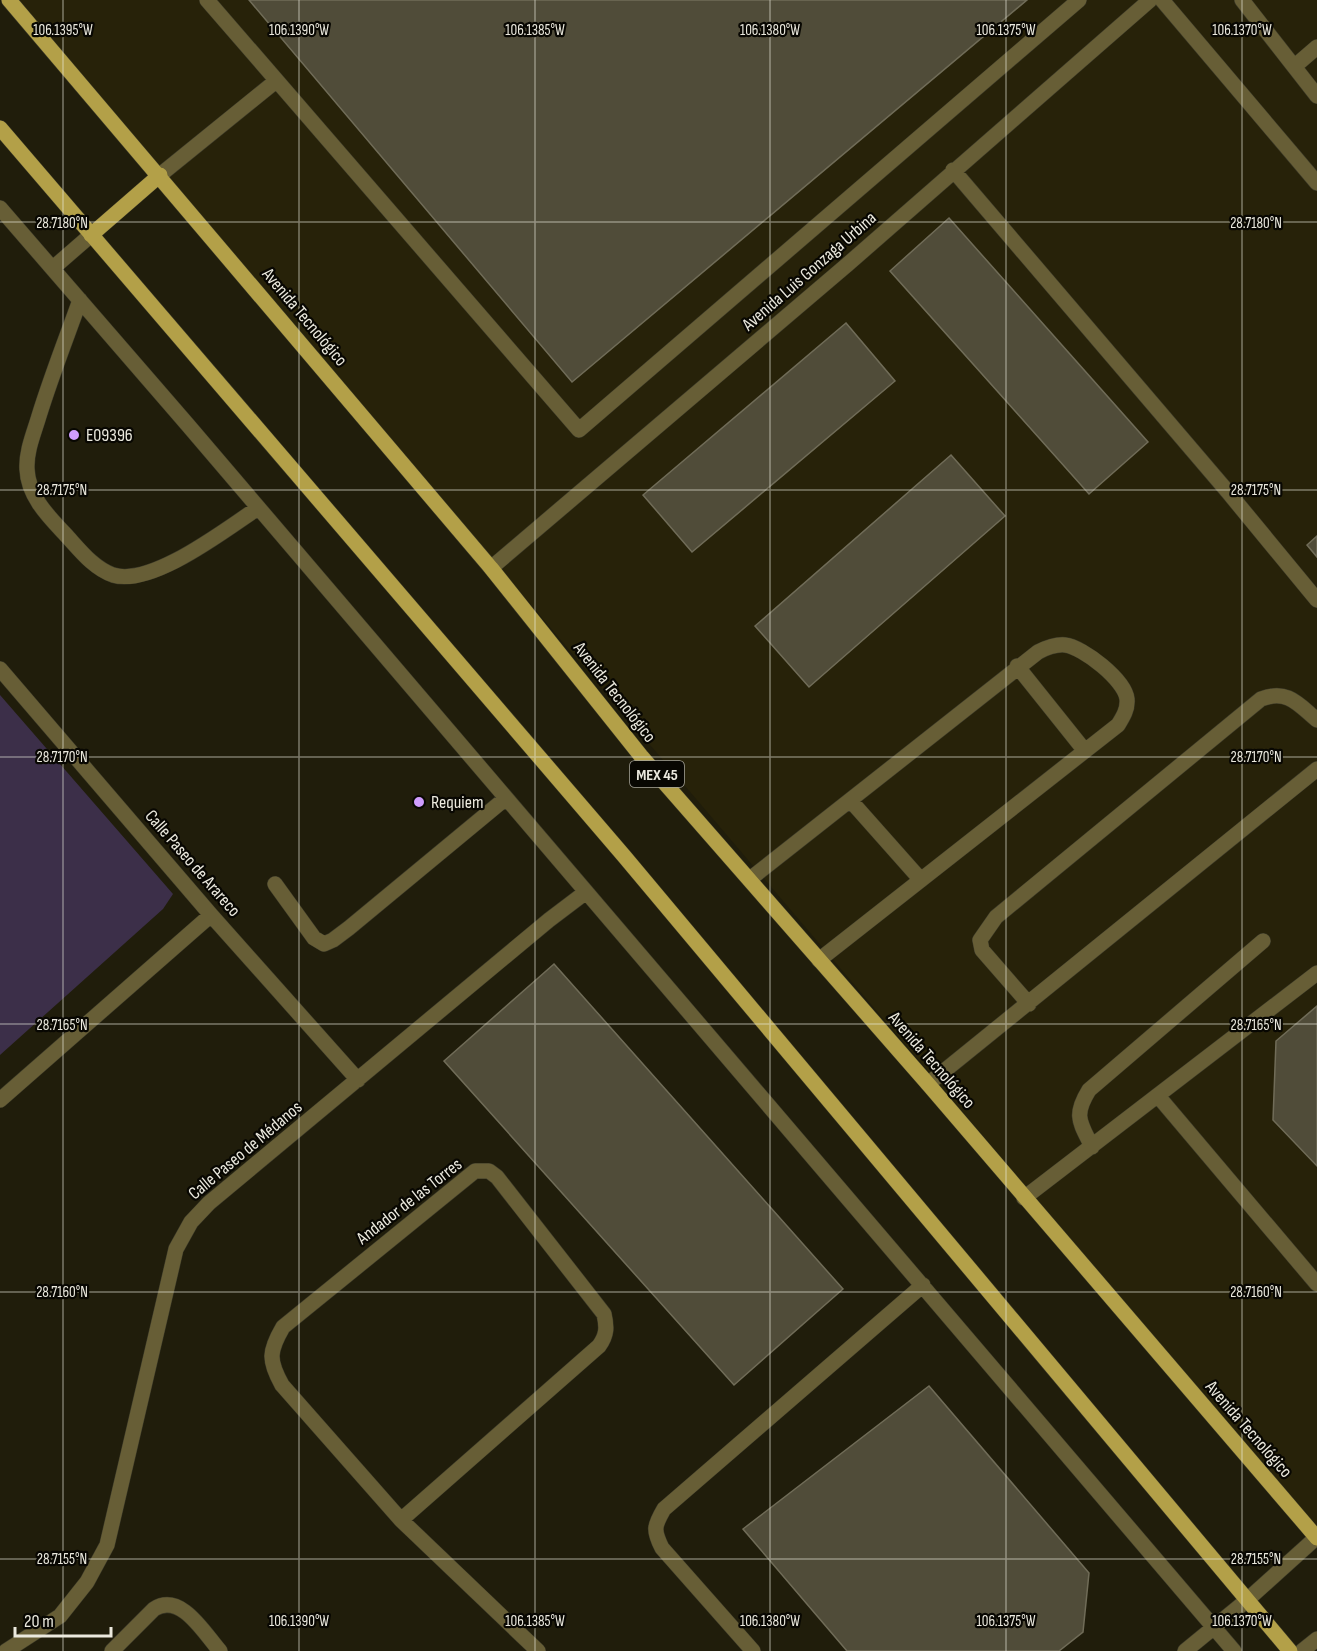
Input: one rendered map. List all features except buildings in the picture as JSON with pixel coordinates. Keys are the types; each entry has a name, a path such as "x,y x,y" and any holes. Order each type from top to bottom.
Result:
{"main road":[{"name":"Avenida Tecnológico","path":"9,0 160,175 491,568 641,756 928,1084 1317,1538"},
{"path":"0,128 647,884 1290,1651"},
{"path":"91,235 160,175"}],"street":[{"path":"207,0 579,430 1079,0"},
{"name":"Avenida Luis Gonzaga Urbina","path":"491,568 830,279 1150,0"},
{"path":"1162,0 1317,183"},
{"path":"1242,0 1317,96"},
{"path":"1295,66 1317,47"},
{"path":"160,175 276,81"},
{"path":"953,171 1228,492 1317,600"},
{"path":"0,208 1234,1651"},
{"path":"52,268 91,235"},
{"path":"80,300 48,385 29,447 27,470 33,494 45,514 97,567 115,575 140,576 170,564 258,508"},
{"path":"750,879 1017,666 1038,652 1054,646 1067,645 1103,667 1120,684 1127,697 1124,716 1118,725 819,960"},
{"path":"1017,666 1085,751"},
{"name":"Calle Paseo de Arareco","path":"0,669 211,915 358,1080"},
{"path":"1029,1004 982,950 980,940 996,917 1261,699 1270,695 1293,699 1317,720"},
{"path":"928,1084 1317,769"},
{"path":"275,884 314,938 324,944 349,928 506,798"},
{"path":"849,800 921,880"},
{"name":"Calle Paseo de Médanos","path":"6,1651 60,1616 87,1582 107,1545 177,1249 191,1222 209,1203 549,920 586,892"},
{"path":"0,1100 211,915"},
{"path":"1092,1147 1078,1115 1082,1101 1089,1090 1263,941"},
{"path":"1024,1198 1317,973"},
{"path":"1158,1096 1317,1284"},
{"name":"Andador de las Torres","path":"401,1520 599,1346 605,1336 607,1325 604,1314 497,1177 489,1171 475,1171 283,1327 273,1344 272,1359 274,1372 282,1385 401,1520 538,1651"},
{"path":"753,1651 662,1548 655,1534 657,1521 664,1509 923,1285"},
{"path":"1185,1651 1317,1538"},
{"path":"112,1651 161,1604 185,1610 220,1651"},
{"path":"1302,1651 1317,1639"}],"shaded area":[{"path":"18,0 1317,0 1317,1528 163,173"},
{"path":"0,695 173,894 163,909 0,1055"}],"place":[{"name":"E09396","path":"74,435"},
{"name":"Requiem","path":"419,802"}]}
